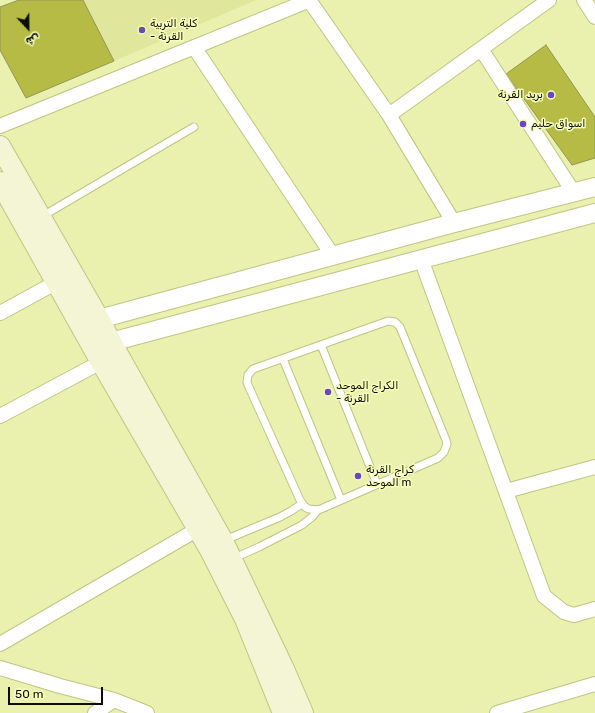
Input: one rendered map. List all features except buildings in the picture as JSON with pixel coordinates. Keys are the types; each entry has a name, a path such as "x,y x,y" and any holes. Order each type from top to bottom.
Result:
{"main road":[{"path":"0,146 223,541 284,669 302,713"},
{"path":"2,191 57,282 101,362 210,550 245,619 283,713"}],"street":[{"path":"0,126 309,0 388,115 454,223"},
{"path":"388,115 549,0"},
{"path":"584,0 595,16"},
{"path":"194,47 333,256"},
{"path":"481,49 574,193"},
{"path":"99,319 454,223 595,187"},
{"path":"111,342 595,213"},
{"path":"477,217 484,242"},
{"path":"421,259 544,596 564,612 574,615 595,610"},
{"path":"0,313 57,282"},
{"path":"0,416 101,362"},
{"path":"506,491 595,467"},
{"path":"0,644 198,529"},
{"path":"0,668 114,700 147,713"},
{"path":"497,713 595,684"},
{"path":"95,713 114,700"}],"lane":[{"path":"41,217 194,127"},
{"path":"232,559 302,525 318,510 438,458 444,452 447,444 446,440 400,327 398,324 391,321 253,369 248,375 247,382 302,504 309,509 318,510"},
{"path":"321,345 377,484"},
{"path":"283,358 341,500"},
{"path":"223,541 286,515 302,504"}],"shaded area":[{"name":"كلية التربية - القرنة","path":"83,0 256,0 114,61"}],"place":[{"name":"كلية التربية - القرنة","path":"142,30"},
{"name":"بريد القرنة","path":"551,95"},
{"name":"اسواق حليم","path":"523,124"},
{"name":"الكراج الموحد - القرنة","path":"328,392"},
{"name":"كراج القرنة الموحد m","path":"358,476"}]}
